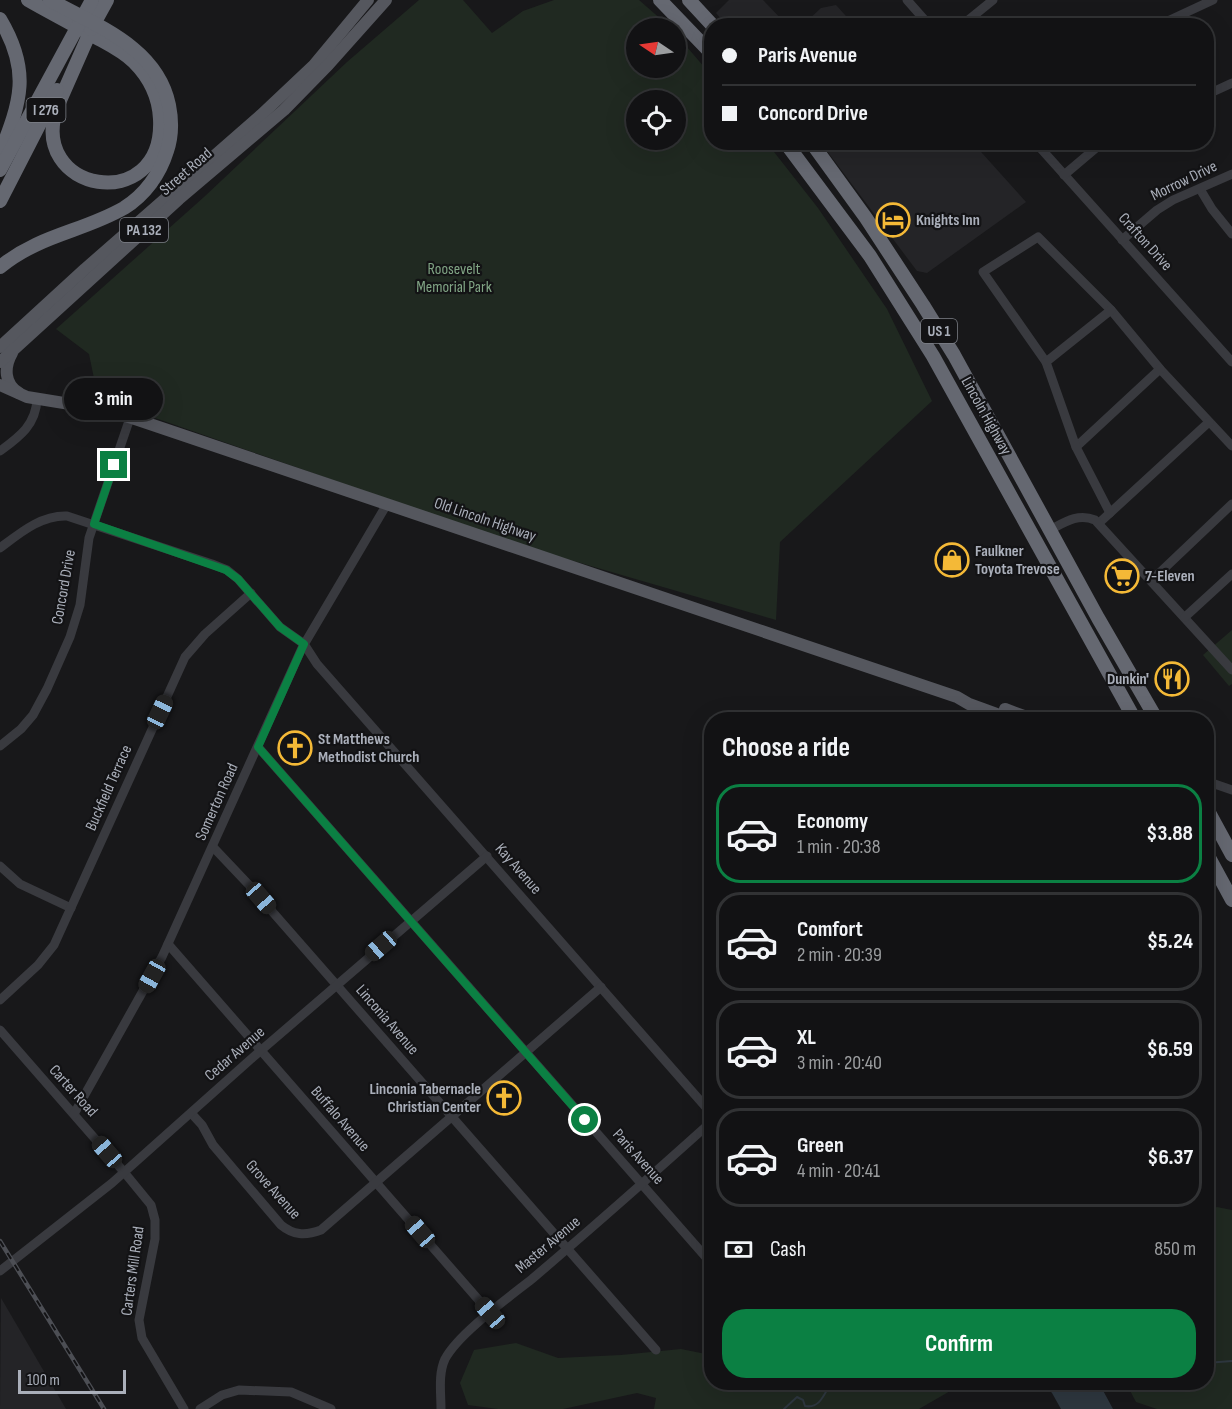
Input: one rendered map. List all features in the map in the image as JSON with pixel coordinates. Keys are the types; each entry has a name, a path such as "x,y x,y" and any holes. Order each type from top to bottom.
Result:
{"highway":[{"path":"0,267 18,252 36,243 124,207 149,186 161,168 171,131 171,113 165,91 155,70 140,53 68,16 28,0"},
{"path":"50,0 68,16"},
{"name":"I 276","path":"0,170 92,0"},
{"name":"I 276","path":"0,201 43,116 107,0"},
{"path":"689,0 706,18"},
{"path":"660,1 704,45"},
{"path":"0,19 15,49 20,90 13,121 0,155"},
{"path":"95,21 56,111 53,136 59,155 72,172 91,181 111,183 136,174 150,161 158,143 160,114 155,94 146,76 105,36"},
{"name":"Lincoln Highway","path":"791,150 870,256 928,348 1131,712"},
{"name":"Lincoln Highway","path":"817,150 866,218 954,355 1152,712"},
{"path":"1214,822 1232,855"},
{"path":"1214,867 1232,900"}],"main road":[{"name":"Street Road","path":"0,347 94,261 261,115 314,65 368,0"},
{"name":"Street Road","path":"0,362 179,199 284,110 386,0"},
{"path":"14,349 7,365 7,379 14,390 31,398"},
{"name":"Old Lincoln Highway","path":"0,385 7,390 31,398 106,410 957,697 991,712"},
{"name":"Old Lincoln Highway","path":"957,697 971,698 1012,712"}],"street":[{"path":"907,0 923,18"},
{"path":"971,18 993,0"},
{"path":"1174,18 1213,0"},
{"path":"1214,91 1232,83"},
{"name":"Crafton Drive","path":"1042,150 1232,362"},
{"path":"1064,175 1094,150"},
{"name":"Morrow Drive","path":"1122,240 1156,210 1232,174"},
{"path":"1200,189 1212,209 1232,234"},
{"path":"1110,513 1076,447 1046,362 983,272 1038,237 1111,310 1160,369 1232,446"},
{"path":"1046,362 1111,310"},
{"path":"1076,447 1160,369"},
{"path":"0,452 28,428 35,413 31,398"},
{"name":"Concord Drive","path":"0,746 21,729 33,715 70,637 80,605 86,550 130,418"},
{"path":"1099,523 1209,422"},
{"name":"Somerton Road","path":"74,1114 168,944 304,644 387,504"},
{"path":"1152,580 1232,504"},
{"name":"Kay Avenue","path":"0,548 20,533 48,518 67,516 226,570 238,579 280,627 304,644 317,664 704,1105"},
{"path":"1050,530 1076,517 1091,518 1099,523 1232,670"},
{"path":"1185,617 1232,574"},
{"name":"Buckfield Terrace","path":"0,1000 50,951 185,657 205,634 251,593"},
{"name":"Paris Avenue","path":"258,747 704,1255"},
{"path":"1214,784 1232,790"},
{"name":"Linconia Avenue","path":"213,847 249,885 656,1350"},
{"name":"Cedar Avenue","path":"0,1271 124,1172 336,985 487,856"},
{"path":"0,866 20,884 71,908"},
{"name":"Buffalo Avenue","path":"168,944 490,1313"},
{"path":"377,1183 601,987"},
{"name":"Carter Road","path":"0,1030 124,1172"},
{"name":"Grove Avenue","path":"191,1113 202,1125 213,1145 281,1225 290,1232 311,1234 321,1230 377,1183"},
{"name":"Master Avenue","path":"441,1409 441,1372 444,1361 452,1348 704,1128"},
{"name":"Carters Mill Road","path":"124,1172 151,1205 155,1220 155,1239 139,1320 142,1338 184,1409"},
{"path":"200,1409 222,1395 239,1390 291,1392 331,1409"}],"shaded area":[{"path":"729,0 763,0 780,18 720,18 716,13"},
{"path":"836,5 848,18 810,18 821,8"},
{"path":"826,150 979,150 1026,202 927,273 917,271"},
{"path":"1,1298 66,1409 0,1409"},
{"path":"1049,1390 1103,1390 1113,1409 1061,1409"}],"green space":[{"name":"Roosevelt Memorial Park","path":"419,0 463,0 492,33 523,11 554,0 639,0 660,18 626,18 626,78 686,78 686,46 704,67 704,150 772,150 818,208 887,309 932,401 780,542 776,620 519,545 98,398 89,354 56,329 204,197 347,62"},
{"path":"1232,630 1232,684 1229,686 1203,655"},
{"path":"1214,1208 1232,1210 1232,1409 1157,1409 1136,1402 1130,1390 1214,1390"},
{"path":"516,1343 558,1358 681,1349 704,1354 704,1390 952,1390 919,1409 654,1409 656,1398 637,1393 563,1409 498,1409 468,1405 460,1383 474,1350"}],"waterway":[{"path":"1214,1362 1232,1361"},
{"path":"784,1409 797,1397 803,1400 805,1406 814,1405 821,1400 827,1390"}],"railway":[{"path":"0,1241 104,1409"}],"place":[{"name":"Knights Inn","path":"893,220"},
{"name":"Faulkner Toyota Trevose","path":"952,560"},
{"name":"7-Eleven","path":"1122,576"},
{"name":"Dunkin'","path":"1172,679"},
{"name":"St Matthews Methodist Church","path":"295,748"},
{"name":"Linconia Tabernacle Christian Center","path":"504,1098"}],"route":[{"path":"114,465 94,524 226,570 238,579 280,627 304,644 258,747 527,1051 585,1120"}]}
